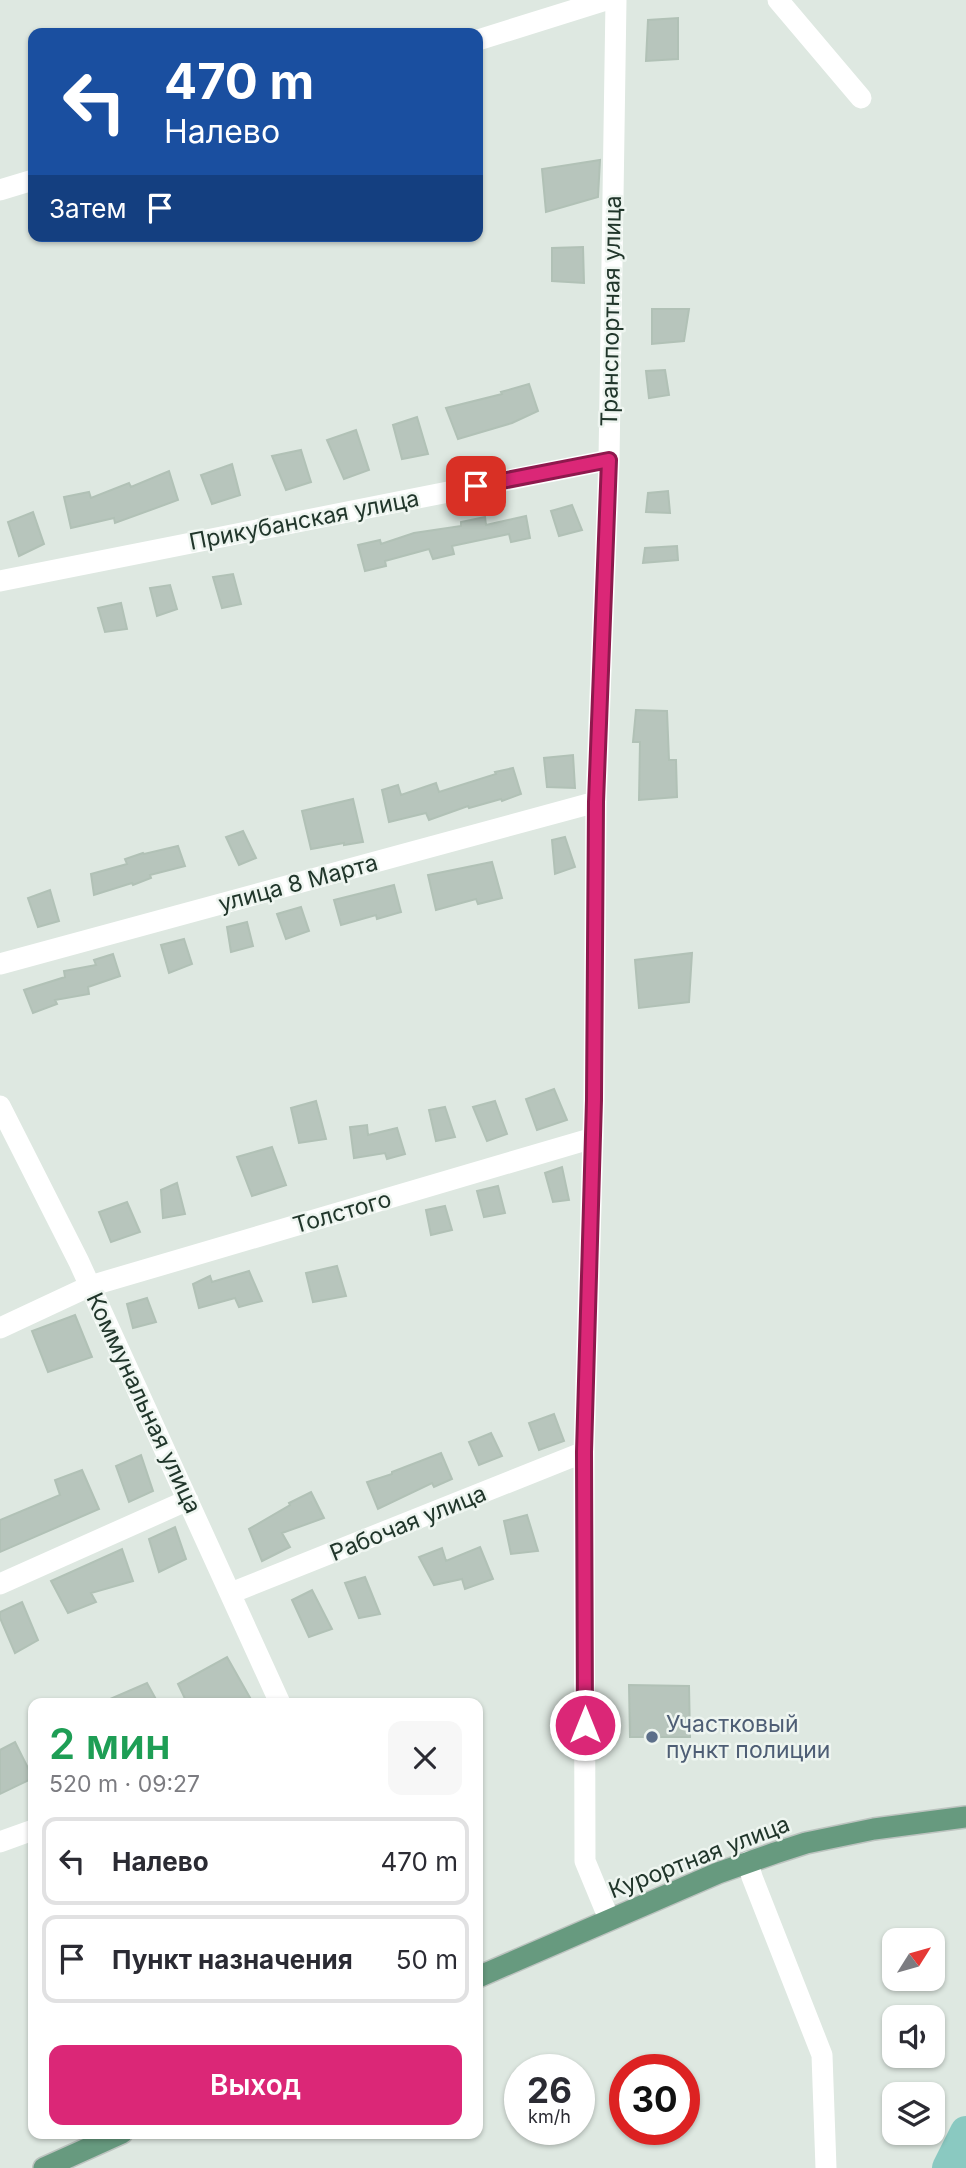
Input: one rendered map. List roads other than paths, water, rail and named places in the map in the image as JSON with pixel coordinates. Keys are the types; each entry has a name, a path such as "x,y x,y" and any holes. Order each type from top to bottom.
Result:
{"main road":[{"name":"Курортная улица","path":"483,1975 748,1862 819,1840 874,1829 957,1818"},
{"path":"44,2168 109,2139"}],"street":[{"path":"483,38 606,0"},
{"name":"Транспортная улица","path":"609,1919 585,1861 584,1452 593,1138 596,802 609,460 616,0"},
{"path":"778,0 861,98"},
{"path":"0,190 28,182"},
{"name":"Прикубанская улица","path":"0,581 609,460"},
{"name":"улица 8 Марта","path":"0,964 596,802"},
{"name":"Коммунальная улица","path":"0,1106 90,1286 277,1698"},
{"name":"Толстого","path":"0,1328 90,1286 593,1138"},
{"name":"Рабочая улица","path":"231,1593 584,1452"},
{"path":"0,1584 188,1500"},
{"path":"0,1842 28,1832"},
{"path":"748,1862 822,2055 826,2168"}],"waterway":[{"path":"948,2168 966,2132"}],"place":[{"name":"Участковый пункт полиции","path":"652,1737"}]}
